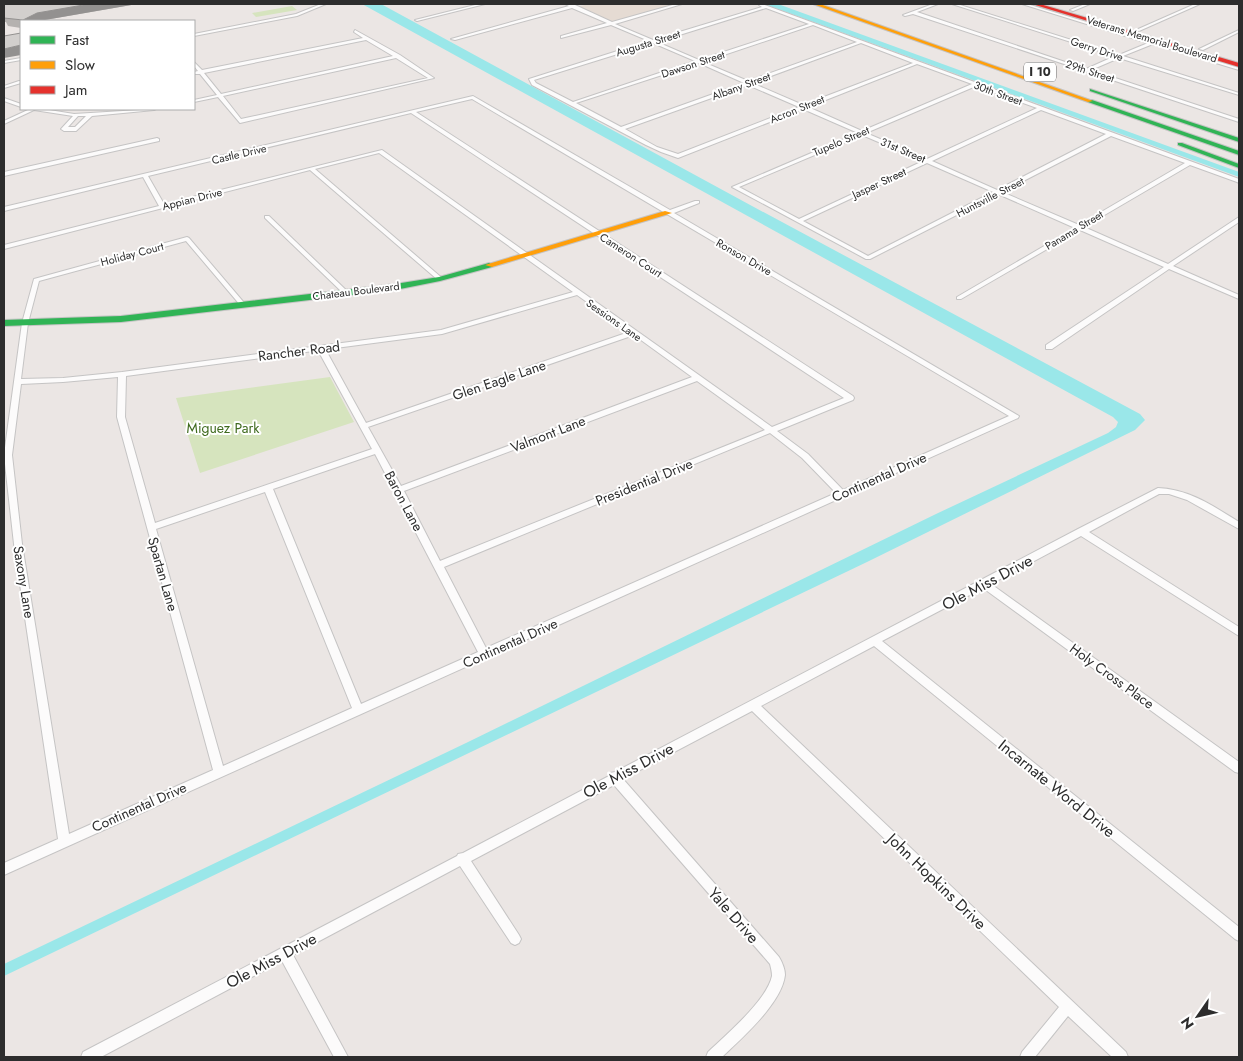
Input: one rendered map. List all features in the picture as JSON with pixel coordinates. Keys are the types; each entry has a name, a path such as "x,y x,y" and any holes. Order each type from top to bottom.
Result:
{"main road":[{"name":"I 10","path":"816,4 1161,132 1239,153"},
{"name":"I 10","path":"842,4 1239,140"},
{"name":"Veterans Memorial Boulevard","path":"1035,4 1072,10 1092,19 1133,28 1239,63"},
{"name":"Veterans Memorial Boulevard","path":"1050,6 1156,42 1196,49"},
{"path":"889,20 982,56 1239,148"},
{"path":"1161,132 1239,158"},
{"path":"1161,132 1239,166"},
{"name":"Chateau Boulevard","path":"4,323 121,319 395,287 440,279 668,213"}],"street":[{"path":"195,35 297,15 324,4"},
{"path":"418,20 483,4"},
{"name":"31st Street","path":"567,4 1239,297"},
{"path":"453,39 582,4"},
{"path":"562,37 680,4"},
{"name":"30th Street","path":"757,4 1239,181"},
{"path":"904,15 936,4"},
{"name":"Gerry Drive","path":"954,4 1239,94"},
{"path":"1024,4 1156,42 1239,69"},
{"path":"1072,10 1088,4"},
{"path":"1133,28 1198,4"},
{"name":"Augusta Street","path":"531,80 766,7"},
{"name":"29th Street","path":"912,12 1239,121"},
{"name":"Dawson Street","path":"573,103 813,24"},
{"path":"195,64 240,121 432,78 355,31"},
{"path":"1196,49 1239,31"},
{"path":"195,73 368,38"},
{"name":"Albany Street","path":"621,129 861,42"},
{"path":"1087,70 1156,42"},
{"path":"1095,73 1128,59 1147,49 1147,46"},
{"path":"195,100 398,56"},
{"path":"4,62 20,59"},
{"name":"Acron Street","path":"678,156 916,63"},
{"path":"531,80 534,84 667,154 678,156"},
{"path":"4,87 20,82"},
{"name":"Tupelo Street","path":"798,221 735,187 976,84"},
{"name":"Castle Drive","path":"4,209 473,97"},
{"name":"Ronson Drive","path":"473,97 1015,416"},
{"path":"4,99 20,106"},
{"name":"Jasper Street","path":"798,221 1041,108"},
{"path":"4,123 32,110"},
{"path":"41,110 78,115 141,110"},
{"name":"Cameron Court","path":"412,112 850,398"},
{"path":"78,115 64,129 76,129 91,114"},
{"name":"Huntsville Street","path":"798,221 868,258 1110,134"},
{"path":"4,174 157,140"},
{"name":"Appian Drive","path":"4,247 380,151"},
{"name":"Sessions Lane","path":"380,151 576,293 771,430 805,456 842,494"},
{"name":"Panama Street","path":"959,298 1189,163"},
{"path":"312,169 440,279"},
{"path":"145,176 162,206"},
{"name":"Chateau Boulevard","path":"668,213 697,202"},
{"path":"267,217 345,292"},
{"path":"1049,347 1239,219"},
{"name":"Holiday Court","path":"25,323 36,280 187,239 243,305"},
{"name":"Rancher Road","path":"17,382 63,380 122,374 442,332 576,293"},
{"name":"Saxony Lane","path":"25,323 6,456 64,841"},
{"name":"Glen Eagle Lane","path":"364,426 634,334"},
{"name":"Baron Lane","path":"325,348 324,354 399,490 484,654"},
{"name":"Spartan Lane","path":"122,374 121,416 150,528 219,772"},
{"name":"Valmont Lane","path":"399,490 697,378"},
{"name":"Presidential Drive","path":"438,566 850,398"},
{"name":"Continental Drive","path":"4,868 1015,416"},
{"path":"150,528 377,450"},
{"path":"268,488 358,710"},
{"name":"Ole Miss Drive","path":"88,1057 614,777 876,642 1158,491 1171,490 1186,496 1239,526"},
{"path":"1081,531 1239,632"},
{"name":"Holy Cross Place","path":"984,584 1239,768"},
{"name":"Incarnate Word Drive","path":"876,642 1239,935"},
{"name":"John Hopkins Drive","path":"753,705 1121,1057"},
{"name":"Yale Drive","path":"614,777 775,961 778,975 767,998 754,1016 713,1057"},
{"path":"462,858 514,939"},
{"path":"284,953 341,1057"},
{"path":"1027,1057 1067,1007"}],"shaded area":[{"path":"588,4 676,4 613,22 578,7"}],"green space":[{"path":"292,6 297,10 256,17 252,13"},
{"name":"Miguez Park","path":"330,377 354,422 200,473 176,398"}],"water":[{"path":"362,4 381,4 1140,414 1145,420 1135,430 867,562 4,976 4,964 466,743 936,514 1108,433 1116,427 1118,422 1113,417"},
{"path":"764,4 778,4 1239,172 1239,177"}],"building":[{"path":"4,4 89,4 37,13 23,20 4,18"},
{"path":"20,33 20,45 4,49 4,36"}],"traffic: fast":[{"path":"1092,90 1239,140"},
{"path":"1090,101 1239,153"},
{"path":"1180,144 1239,166"},
{"path":"4,323 121,319 395,287 440,279 489,265"}],"traffic: slow":[{"path":"816,4 1090,101"},
{"path":"489,265 668,213"}],"traffic: jam":[{"path":"1035,4 1239,65"}]}
